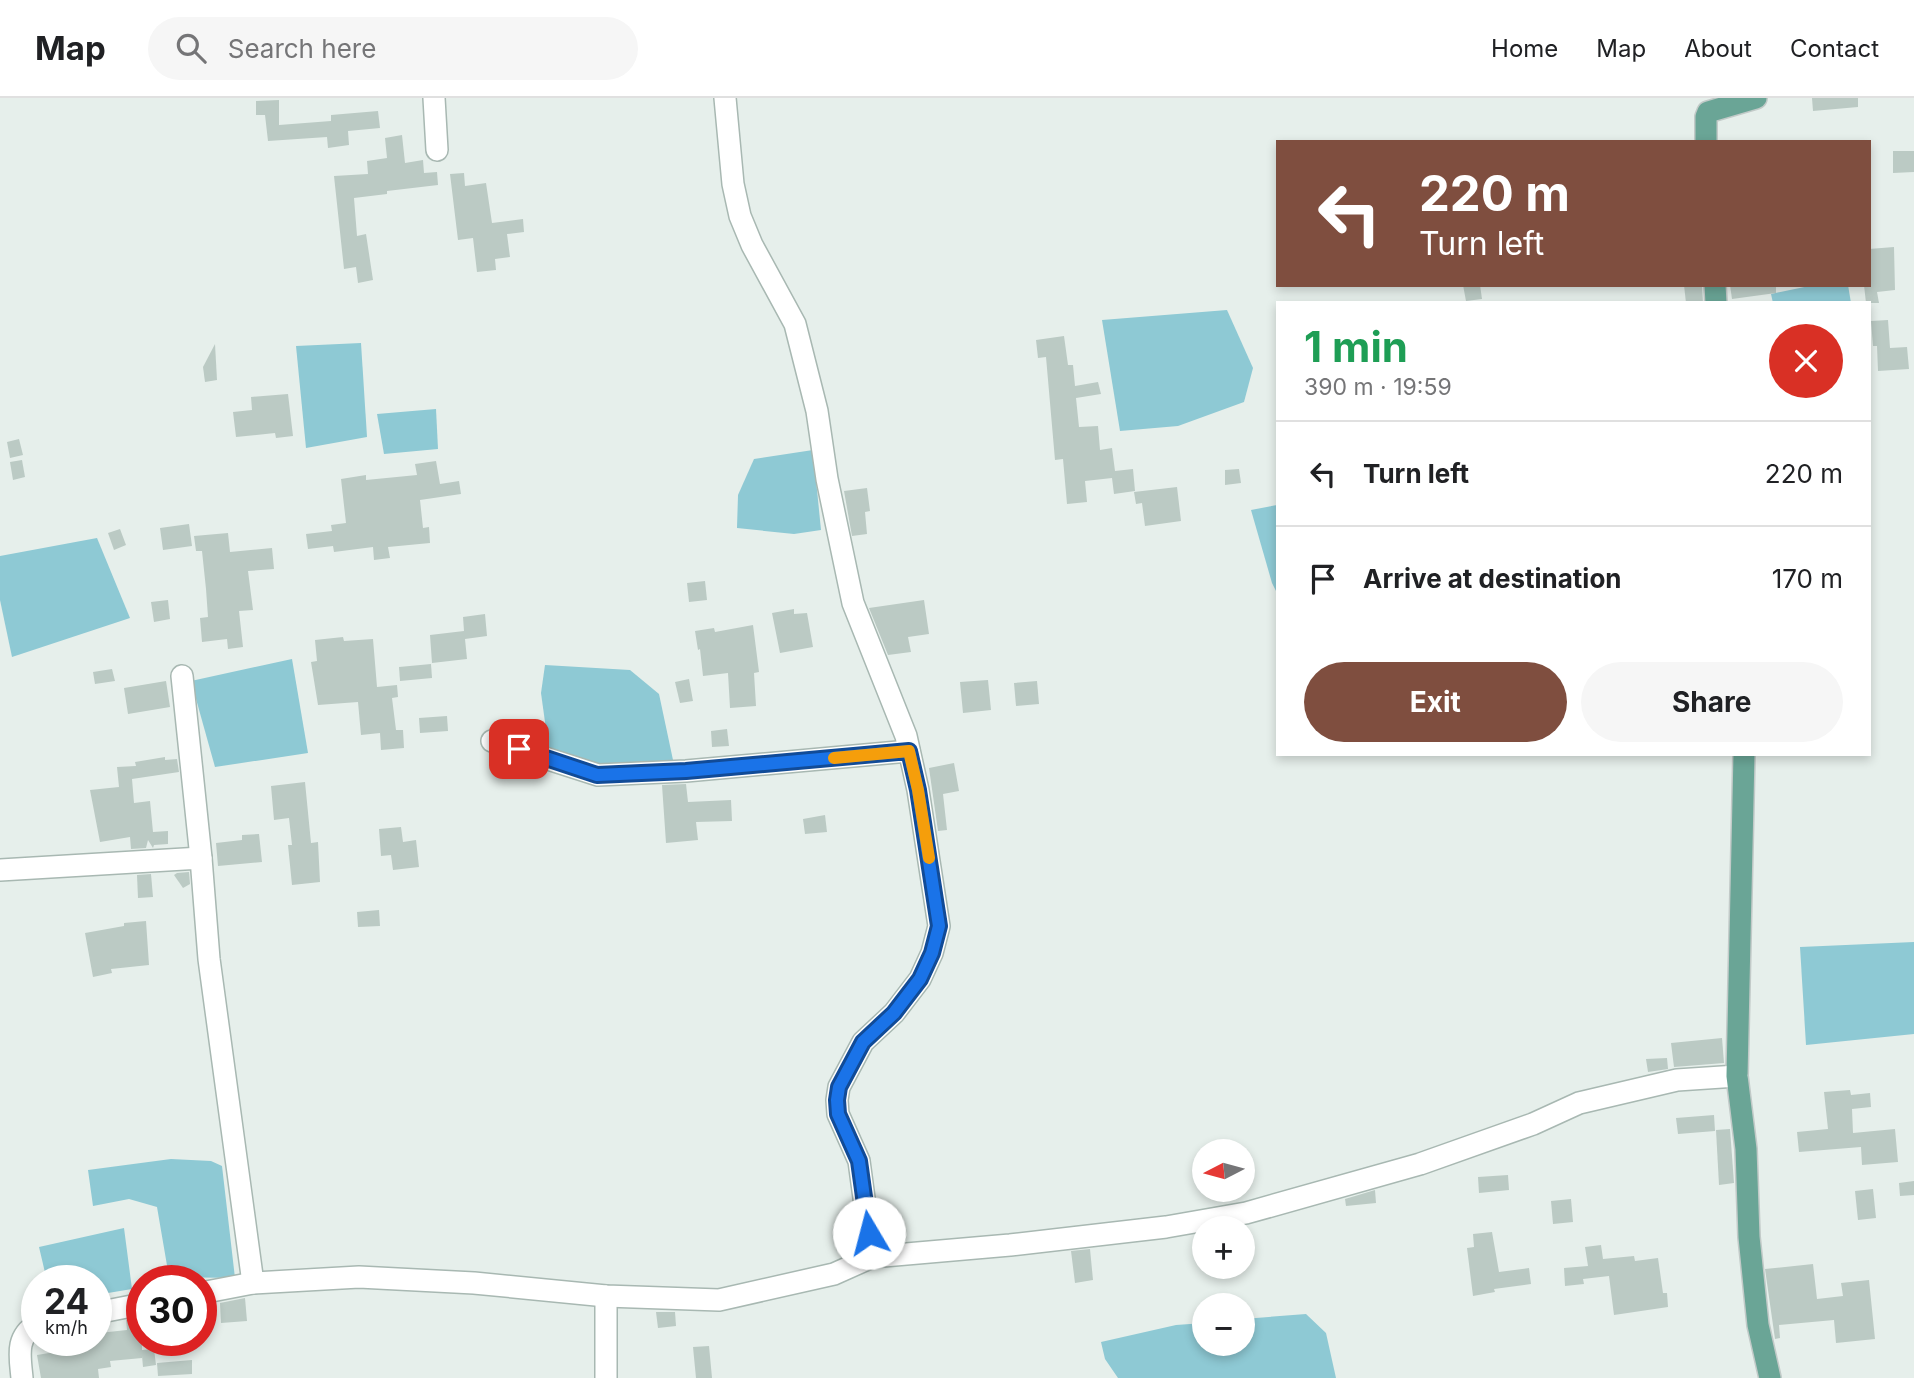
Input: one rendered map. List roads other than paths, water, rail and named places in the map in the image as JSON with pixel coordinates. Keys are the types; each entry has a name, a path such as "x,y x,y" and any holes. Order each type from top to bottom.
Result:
{"main road":[{"path":"1706,140 1708,112 1756,98"},
{"path":"1744,756 1737,1076 1746,1149 1749,1237 1756,1312 1770,1378"}],"street":[{"path":"434,98 437,150"},
{"path":"725,98 733,184 740,216 752,244 796,324 817,411 827,480 853,603 906,736 918,790 939,926 932,953 920,979 894,1013 863,1042 839,1087 838,1114 859,1161 873,1258"},
{"path":"181,676 209,959 253,1283"},
{"path":"492,741 597,775 686,771 909,751"},
{"path":"0,870 201,858"},
{"path":"217,1290 253,1283 359,1277 474,1283 606,1296 719,1300 834,1274 873,1258 1140,1230 1246,1213 1420,1164 1533,1124 1579,1103 1677,1080 1737,1076"},
{"path":"606,1296 606,1378"},
{"path":"21,1339 22,1378"}],"water":[{"path":"1804,287 1848,287 1851,301 1773,301 1771,294"},
{"path":"1227,310 1253,368 1244,402 1178,426 1120,431 1102,320"},
{"path":"361,343 367,437 306,448 296,346"},
{"path":"436,409 438,449 384,454 377,414"},
{"path":"813,450 821,530 794,534 737,528 738,495 754,459"},
{"path":"1276,505 1276,591 1272,583 1251,510"},
{"path":"97,538 130,618 12,657 0,600 0,556"},
{"path":"292,659 308,753 215,767 191,681"},
{"path":"545,665 630,670 659,694 673,760 626,772 549,751 541,693"},
{"path":"1914,942 1914,1034 1806,1045 1800,947"},
{"path":"171,1159 211,1161 222,1166 235,1278 217,1278 217,1265 167,1265 157,1207 129,1199 93,1206 88,1170"},
{"path":"124,1228 129,1265 126,1265 126,1290 112,1292 112,1265 43,1265 39,1247"},
{"path":"1306,1314 1326,1333 1336,1378 1118,1378 1105,1359 1101,1342 1192,1324 1192,1356 1255,1356 1255,1318"}]}
